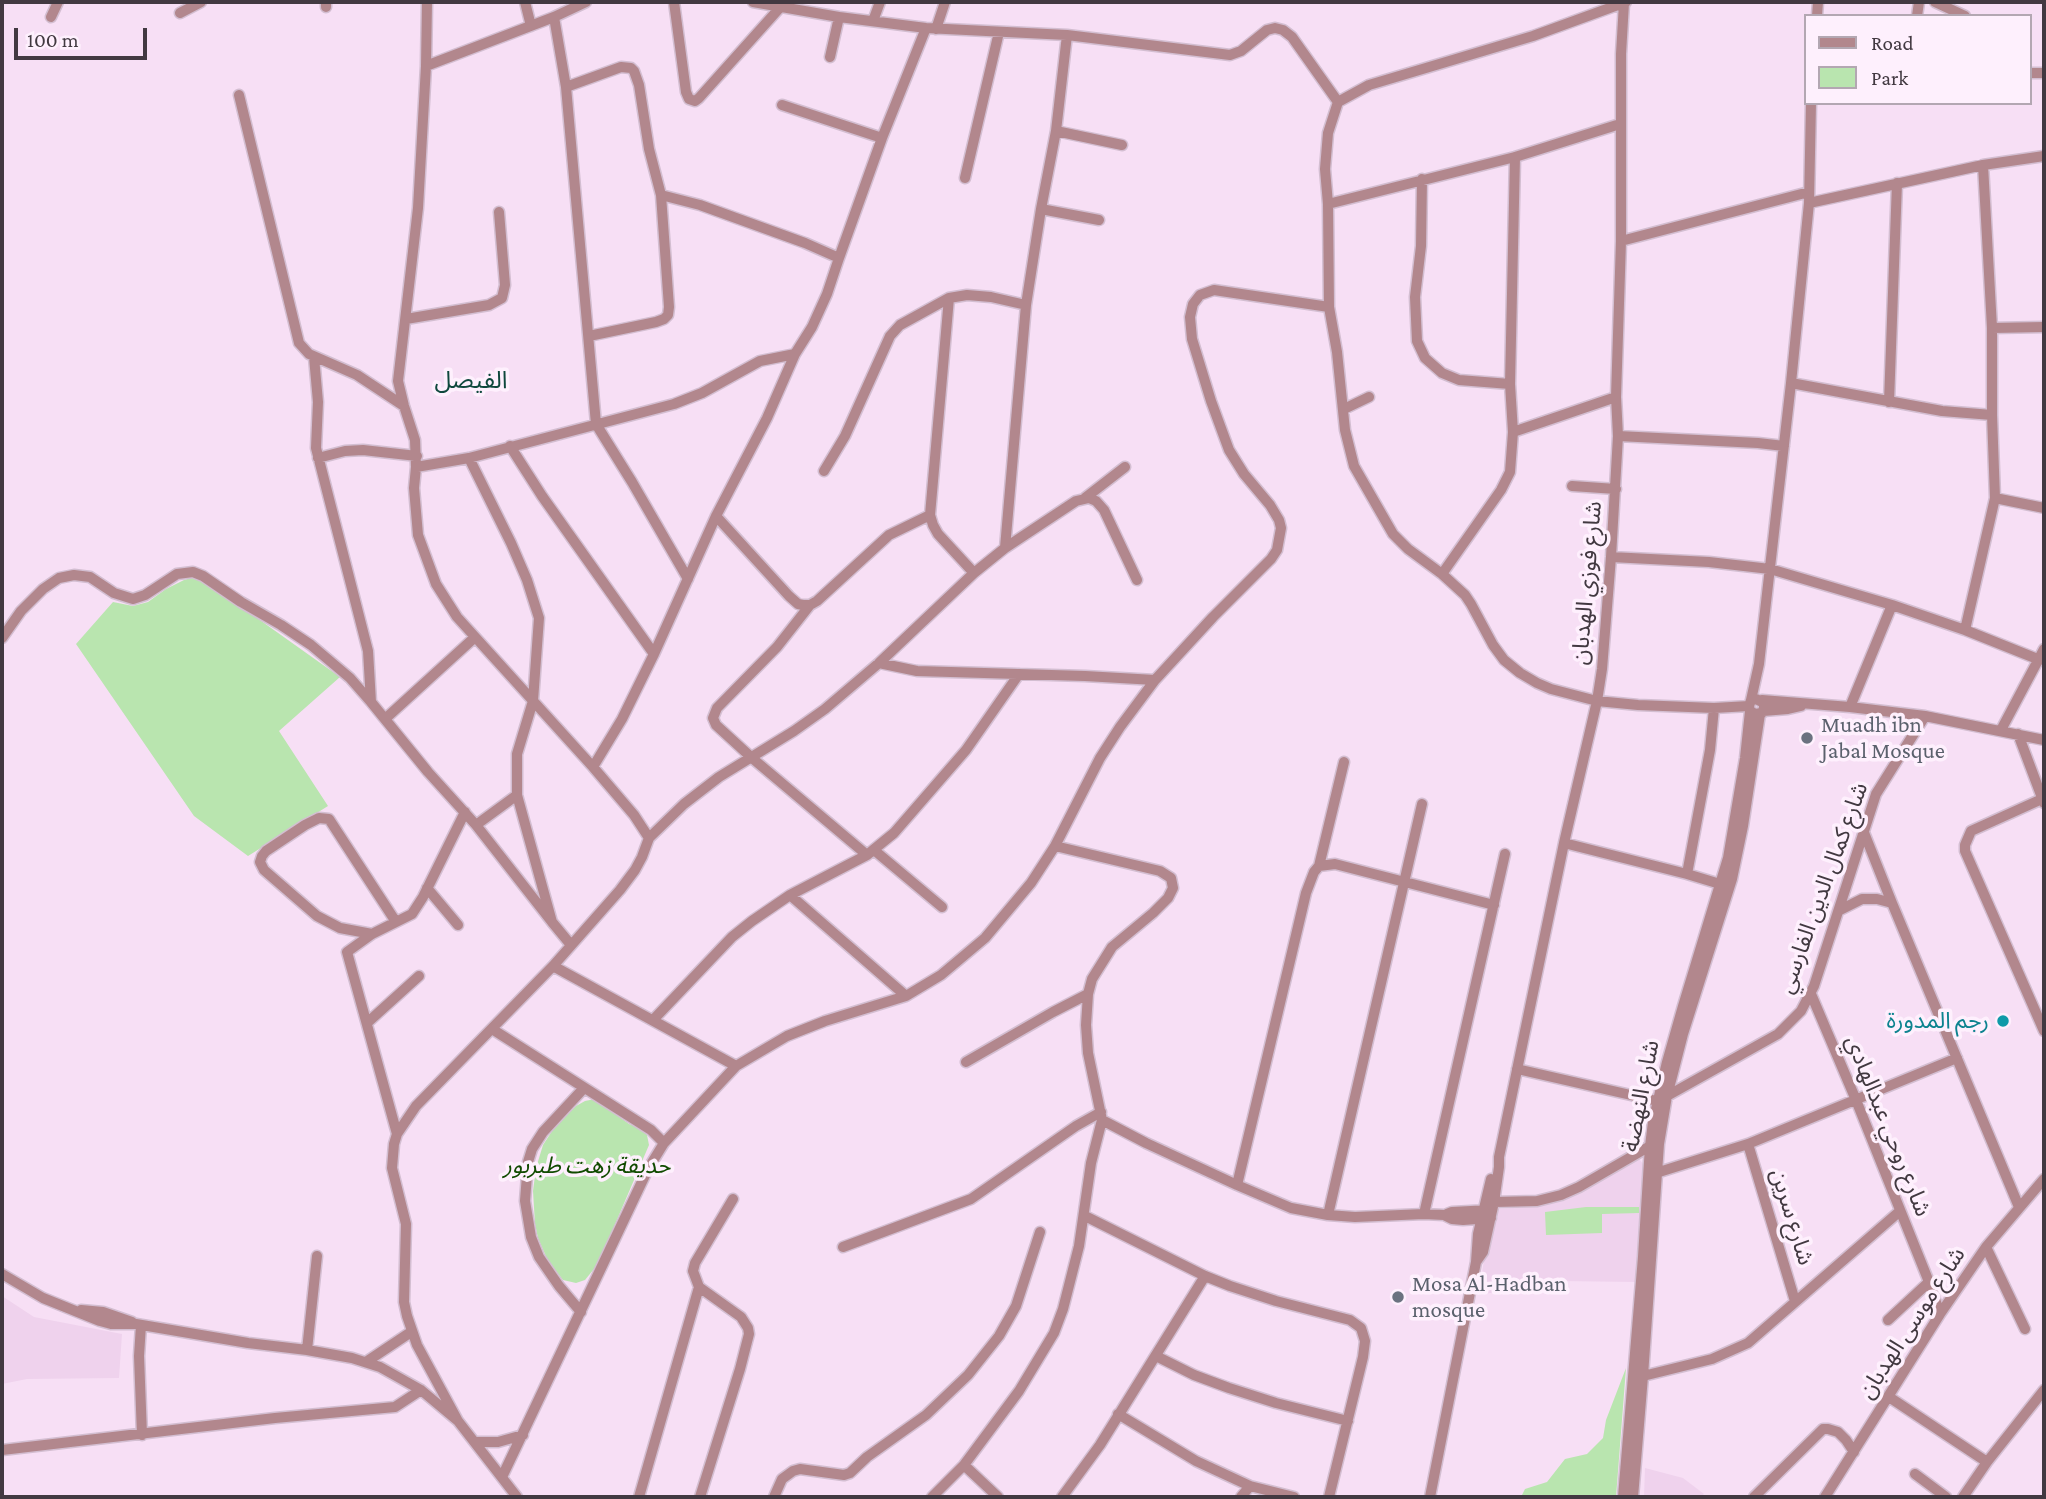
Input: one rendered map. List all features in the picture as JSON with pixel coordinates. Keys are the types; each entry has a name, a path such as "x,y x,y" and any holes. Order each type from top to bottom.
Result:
{"street":[{"path":"51,17 58,2"},
{"path":"180,13 201,2"},
{"path":"426,2 426,66 418,208 398,381 415,440 414,488 418,535 436,584 457,617 593,767 634,815 649,838"},
{"path":"525,2 531,26"},
{"path":"426,66 586,2"},
{"path":"674,2 686,92 690,99 695,101 784,5"},
{"path":"753,2 784,5 839,17 931,28 1068,35 1230,55 1241,51 1267,30 1275,28 1292,37 1338,102"},
{"path":"873,21 880,2"},
{"path":"593,767 622,719 716,516 767,418 795,354 812,327 827,294 882,138 931,28 946,2"},
{"path":"1625,2 1533,36 1369,85 1338,102 1328,134 1325,169 1329,307 1337,352 1345,430 1354,466 1378,510 1393,534 1408,550 1442,574 1465,595 1504,660 1520,673 1551,689 1597,701 1638,705 1714,708 1756,706 1780,701 1850,707 1925,716 2044,740"},
{"name":"شارع فوزي الهدبان","path":"1476,1262 1483,1252 1493,1168 1499,1157 1564,843 1597,701 1616,489 1621,241 1620,124 1625,2"},
{"path":"1935,2 1961,14"},
{"path":"554,17 566,87 596,424 688,579"},
{"path":"830,57 839,17"},
{"path":"965,178 999,32"},
{"path":"1005,548 1026,304 1056,131 1068,35"},
{"path":"566,87 621,67 634,71 661,195 668,315 656,322 589,336"},
{"path":"239,95 297,334 304,349 314,357 357,376 404,406"},
{"path":"782,105 882,138"},
{"path":"1756,706 1809,197 1811,105"},
{"path":"1328,204 1516,157 1620,124"},
{"path":"1056,131 1122,145"},
{"path":"1621,241 1809,197 1868,191 1983,165 2044,156"},
{"path":"1442,574 1502,490 1510,472 1513,432 1510,384 1516,157"},
{"path":"1965,630 1995,498 1992,328 1983,165"},
{"path":"1422,179 1421,246 1415,297 1417,341 1425,358 1442,373 1459,380 1510,384"},
{"path":"1889,402 1897,183"},
{"path":"661,195 700,205 839,258"},
{"path":"1041,209 1099,220"},
{"path":"406,319 489,305 502,298 505,285 499,212"},
{"path":"502,1477 648,1169 664,1143 736,1066 787,1036 906,996 941,975 985,938 1031,883 1055,846 1109,743 1155,680 1277,550 1281,528 1279,520 1229,450 1211,401 1192,339 1190,317 1193,304 1200,295 1214,290 1329,307"},
{"path":"824,471 845,436 890,336 900,325 949,298 967,295 1026,304"},
{"path":"949,298 930,515 938,534 974,573"},
{"path":"1992,328 2044,327"},
{"path":"318,458 363,450 416,462 469,458 674,404 702,393 760,361 795,354"},
{"path":"314,357 318,402 318,458 368,651 372,702"},
{"path":"1791,383 1942,411 1992,415"},
{"path":"1344,409 1369,397"},
{"path":"1513,432 1616,397"},
{"path":"1618,436 1784,446"},
{"path":"510,446 542,496 654,654"},
{"path":"469,458 511,542 539,618 533,701 517,754 517,795 552,922"},
{"path":"458,1421 411,1332 404,1303 405,1224 392,1168 393,1151 397,1134 416,1106 553,966 635,870 649,838 684,804 825,709 879,663 974,573 1005,548 1076,500 1085,498 1125,467"},
{"path":"1572,486 1616,489"},
{"path":"1085,498 1096,501 1104,510 1137,580"},
{"path":"1995,498 2044,508"},
{"path":"930,515 889,536 810,605 777,647 717,708 713,718 716,725 751,758 870,853 942,906"},
{"path":"716,516 789,596 798,604 810,605"},
{"path":"1611,557 1709,562 1770,569 2042,654 2001,730"},
{"path":"2,638 21,611 43,589 59,578 74,575 90,577 114,593 133,600 185,571 204,576 311,645 350,678 428,772 477,825 571,945"},
{"path":"1850,707 1892,605"},
{"path":"385,719 474,638"},
{"path":"879,663 917,671 1155,680"},
{"path":"653,1020 732,937 751,921 790,895 870,853 904,824 966,750 1019,674"},
{"name":"شارع النهضة","path":"1633,1497 1650,1146 1683,1006 1731,841 1756,706"},
{"name":"شارع النهضة","path":"1623,1497 1638,1377 1662,1099 1732,878 1743,826 1756,706"},
{"path":"1687,874 1710,750 1714,708"},
{"name":"شارع كمال الدين الفارسي","path":"1662,1099 1778,1034 1801,1011 1811,994 1840,910 1870,807 1881,783 1925,716"},
{"path":"2018,734 2043,801 1971,831 1965,851 2041,1012 2044,1031"},
{"path":"1237,1185 1306,893 1319,866 1344,762"},
{"path":"477,825 517,795"},
{"path":"1328,1215 1422,804"},
{"path":"397,1134 347,952 372,934 412,914 465,813"},
{"path":"372,934 340,928 317,916 264,870 261,866 262,856 272,846 305,825 319,818 329,819 396,922"},
{"path":"1863,830 2019,1207"},
{"path":"1564,843 1720,884"},
{"path":"932,1497 964,1465 1019,1391 1054,1333 1071,1284 1085,1216 1087,1182 1102,1116 1088,1053 1086,1007 1092,979 1112,947 1168,898 1173,888 1172,881 1160,871 1055,846"},
{"path":"1424,1214 1505,854"},
{"path":"1319,866 1335,864 1494,905"},
{"path":"427,888 458,925"},
{"path":"790,895 906,996"},
{"path":"1840,910 1862,899 1892,903"},
{"path":"553,966 736,1066"},
{"path":"367,1023 419,976"},
{"path":"966,1062 1088,994"},
{"name":"شارع روحي عبدالهادي","path":"1811,994 1856,1100 1940,1314"},
{"path":"492,1029 650,1129 664,1143"},
{"path":"1656,1173 1748,1144 1957,1058"},
{"path":"1517,1069 1662,1099"},
{"path":"581,1311 539,1257 531,1237 525,1201 528,1162 532,1149 543,1132 584,1088"},
{"path":"1102,1116 1146,1143 1291,1208 1355,1217 1489,1212"},
{"path":"843,1247 971,1199 1076,1126 1102,1116"},
{"name":"شارع سرين","path":"1748,1144 1795,1301"},
{"path":"1463,1220 1561,1195 1650,1146"},
{"name":"شارع موسى الهدبان","path":"1825,1497 1940,1314 1986,1247 2044,1179"},
{"path":"701,1497 749,1334 741,1317 699,1287 693,1271 733,1199"},
{"path":"1638,1377 1712,1359 1737,1349 1762,1332 1900,1211"},
{"name":"شارع فوزي الهدبان","path":"1430,1497 1476,1262 1478,1234 1489,1212"},
{"path":"1444,1215 1470,1222 1478,1234"},
{"path":"1085,1216 1205,1276 1276,1301 1350,1320 1362,1328 1365,1341 1363,1357 1329,1497"},
{"path":"774,1497 782,1479 793,1471 800,1469 835,1475 850,1474 867,1457 926,1415 968,1375 999,1336 1016,1306 1040,1232"},
{"path":"1986,1247 2025,1329"},
{"path":"307,1350 317,1256"},
{"path":"2,1273 30,1291 111,1324 139,1325 307,1350 366,1362 421,1390 458,1421 517,1497"},
{"path":"1062,1497 1100,1445 1205,1276"},
{"path":"1888,1320 1929,1282"},
{"path":"631,1497 640,1494 699,1287"},
{"path":"139,1325 142,1435"},
{"path":"366,1362 411,1332"},
{"path":"1156,1356 1194,1375 1229,1388 1348,1421"},
{"path":"2,1450 275,1418 395,1407 421,1390"},
{"path":"1963,1497 2044,1390"},
{"path":"1889,1396 1987,1462"},
{"path":"1118,1414 1196,1461 1250,1486 1294,1497"},
{"path":"1754,1497 1823,1429 1838,1432 1854,1452"},
{"path":"475,1442 498,1442 523,1436"},
{"path":"964,1465 999,1497"},
{"path":"1915,1474 1946,1497"},
{"path":"1241,1497 1250,1486"}],"shaded area":[{"path":"1634,1158 1639,1159 1646,1167 1637,1282 1559,1281 1479,1295 1485,1252 1494,1214 1498,1209 1540,1206"},
{"path":"2,1296 34,1317 122,1334 119,1378 27,1379 2,1384"},
{"path":"1645,1468 1683,1478 1704,1494 1701,1497 1644,1497"}],"green space":[{"path":"198,576 340,677 279,731 328,806 248,856 194,816 76,644 113,602 133,606 148,602 166,589"},
{"name":"حديقة زهت طبربور","path":"595,1099 629,1124 639,1128 647,1135 649,1145 598,1264 585,1280 576,1283 563,1280 548,1261 535,1224 533,1191 543,1145 554,1128 576,1106"},
{"path":"1586,1207 1639,1207 1639,1213 1602,1214 1602,1233 1546,1235 1545,1212"},
{"path":"1626,1368 1616,1497 1521,1497 1525,1489 1547,1482 1565,1459 1587,1454 1603,1438 1606,1420"}],"place":[{"name":"Muadh ibn Jabal Mosque","path":"1807,738"},
{"name":"رجم المدورة","path":"2003,1021"},
{"name":"Mosa Al-Hadban mosque","path":"1398,1297"}],"district":[{"name":"الفيصل","path":"471,381"}]}
